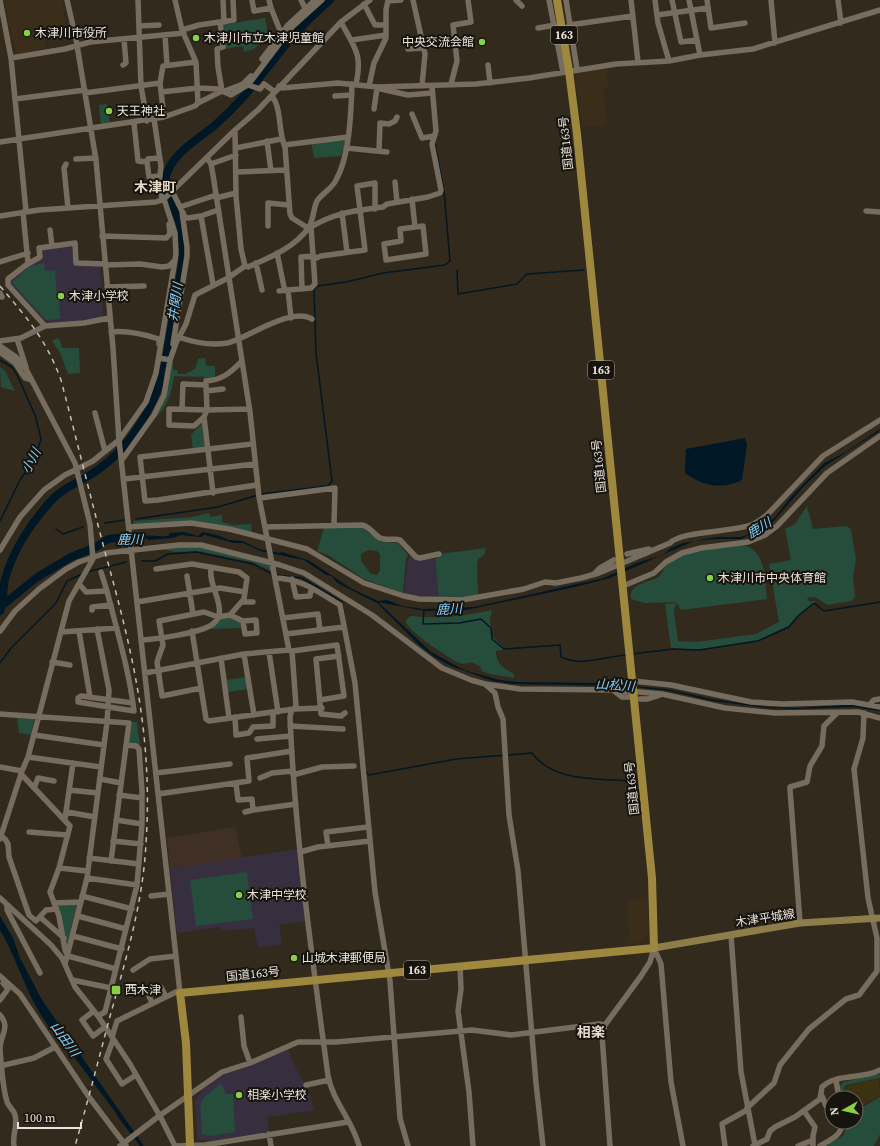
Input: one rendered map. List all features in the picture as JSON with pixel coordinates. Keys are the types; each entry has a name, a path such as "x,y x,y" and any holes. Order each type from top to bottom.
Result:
{"highway":[{"name":"国道163号","path":"180,991 654,948 652,878 632,693 633,681 623,582 618,563 570,71 557,0"},
{"path":"180,991 186,1043 190,1146"}],"main road":[{"name":"木津平城線","path":"654,948 800,923 880,918"}],"street":[{"path":"0,0 11,58 20,139 28,263"},
{"path":"67,0 77,45 96,158 119,441 130,529 180,991 152,1003 117,1021 106,1059 122,1084 136,1075"},
{"path":"138,0 141,86 147,121"},
{"path":"175,0 183,32 196,62 198,102"},
{"path":"222,91 217,49 223,48 223,0"},
{"path":"11,58 77,45 183,32 234,20 234,0"},
{"path":"252,0 254,11 271,8"},
{"path":"269,0 281,34"},
{"path":"301,0 305,8"},
{"path":"0,142 147,121 182,112 195,106 198,102 222,91 233,89 249,79 281,34 305,8 315,0"},
{"path":"161,92 198,88 219,89 231,94 250,85 287,32 322,0"},
{"path":"369,86 374,63 385,41 386,10 388,0 401,0"},
{"path":"413,0 424,48 425,60 422,86"},
{"path":"451,84 457,60 453,25 471,22 468,0"},
{"path":"516,0 522,6"},
{"path":"549,0 555,25 570,71"},
{"path":"566,0 569,25 570,71"},
{"path":"631,0 638,62"},
{"path":"655,0 657,15 669,61"},
{"path":"672,0 681,42 697,40"},
{"path":"689,0 700,55"},
{"path":"707,0 711,28 744,23"},
{"path":"771,0 775,43"},
{"path":"838,0 841,23"},
{"path":"0,216 68,208 156,202 164,199 273,94 341,22 366,2 375,25 386,25"},
{"path":"657,15 708,8"},
{"path":"377,87 490,83 638,62 669,61 700,55 753,49 880,10"},
{"path":"569,25 633,16"},
{"path":"284,289 311,288 315,284 314,257 309,227 318,200 336,180 346,148 352,96 360,63 352,40 341,22"},
{"path":"139,26 159,24"},
{"path":"538,28 555,25"},
{"path":"165,35 167,65"},
{"path":"352,40 386,35"},
{"path":"123,65 126,63 124,39"},
{"path":"408,49 424,48"},
{"path":"164,117 160,83 162,67 167,65 196,62"},
{"path":"488,65 490,83"},
{"path":"15,99 160,83"},
{"path":"279,86 282,88 338,83 377,87 408,95 432,93"},
{"path":"250,85 260,90 264,84 273,94 276,104 281,139 284,145 288,205 292,218 309,227"},
{"path":"170,360 178,337 186,324 195,295 213,284 228,278 245,266 256,263 277,253 296,241 309,227 326,218 342,213 375,208 440,193 441,190 432,144 436,131 432,86"},
{"path":"374,109 377,87"},
{"path":"335,96 352,96"},
{"path":"412,114 422,138 434,136"},
{"path":"379,151 380,123 389,124 396,121 397,117"},
{"path":"0,550 20,517 44,490 88,464 119,441 146,402 154,384 176,260 175,234 159,184 161,169 158,158 154,119"},
{"path":"134,123 138,161 146,162 148,159 158,158"},
{"path":"235,130 236,193 241,249 245,266"},
{"path":"284,145 348,137"},
{"path":"236,148 281,139"},
{"path":"267,141 271,171"},
{"path":"346,148 387,152"},
{"path":"211,164 236,155"},
{"path":"76,160 96,158"},
{"path":"206,158 211,164 249,409 259,496 290,651 296,706 291,712 290,726 293,773 300,852 323,1042 330,1087 348,1122 354,1129 357,1146"},
{"path":"146,162 149,177 160,176"},
{"path":"66,164 64,168 68,208"},
{"path":"236,172 286,170"},
{"path":"395,182 397,202"},
{"path":"302,289 301,258 365,250 357,186 376,183 375,208"},
{"path":"172,191 187,218 201,216 218,210"},
{"path":"181,209 216,196 236,193"},
{"path":"412,199 415,227"},
{"path":"268,226 268,203 288,205"},
{"path":"102,236 149,236 149,238 168,237 170,231 166,205"},
{"path":"121,457 154,415 164,395 187,256 181,209"},
{"path":"866,211 880,212"},
{"path":"342,213 347,252"},
{"path":"201,216 213,284"},
{"path":"423,226 426,254 386,260 384,244 401,241 400,229 415,227 423,226"},
{"path":"50,230 52,246"},
{"path":"45,326 8,285 8,279 28,263 40,257 39,248 75,243 76,263 167,266 176,260"},
{"path":"0,262 28,253"},
{"path":"277,253 291,318"},
{"path":"256,263 262,290"},
{"path":"107,287 144,286"},
{"path":"178,337 207,343 227,343 277,321 304,316 312,319"},
{"path":"0,340 17,339 45,326 84,323 109,318"},
{"path":"111,332 130,332 159,339 159,358"},
{"path":"17,339 26,369 64,440 81,485 90,524 93,557 89,569 71,597 52,662 28,757 2,826 0,837 8,844 9,857 29,915 36,921 46,910 82,899 132,909"},
{"path":"0,346 16,357 26,369"},
{"path":"0,352 15,363 25,378 31,380"},
{"path":"159,358 170,360"},
{"path":"241,362 228,375 215,380 206,381 207,410 204,417 194,426 169,426 169,409 207,410 249,409"},
{"path":"182,409 183,384 223,389"},
{"path":"95,413 105,451"},
{"path":"204,417 213,493"},
{"path":"130,529 170,524 206,524 307,549 329,561 356,579 377,588 418,599 473,598 524,589 545,582 556,583 595,574 618,563 650,552 670,543 680,536 736,528 757,523 823,456 880,420"},
{"path":"623,582 654,573 666,562 688,551 748,542 765,535 777,526 827,473 880,436"},
{"path":"252,444 140,457 145,501 213,493 258,485"},
{"path":"124,479 255,464"},
{"path":"259,496 335,488 334,524"},
{"path":"265,527 334,524 366,526 382,539 400,540 412,554 417,557 439,554"},
{"path":"0,631 20,606 47,582 73,565 106,553 179,545 201,545 272,561 296,570 316,580 380,620 436,664 457,675 485,684 520,689 613,690 632,693 662,694 725,708 768,713 864,713 880,718"},
{"path":"627,554 649,549 650,552"},
{"path":"156,569 192,564 246,575 248,578 242,602 230,615"},
{"path":"142,640 162,638 214,624 218,617 218,602 213,590 211,567"},
{"path":"101,572 129,674 133,703 134,711 80,704 78,701 81,696 133,703"},
{"path":"187,576 193,614"},
{"path":"275,578 292,579 340,605 354,683 375,892 388,973 400,1118 408,1146"},
{"path":"292,579 296,598 310,596 311,588"},
{"path":"80,585 86,592 107,591"},
{"path":"138,602 220,588 245,592"},
{"path":"242,602 253,602"},
{"path":"92,610 92,607 111,605"},
{"path":"201,688 162,696 158,662 163,646 160,620 193,614 210,613 218,617 230,615 243,622"},
{"path":"283,618 318,614 320,630"},
{"path":"286,634 344,627"},
{"path":"61,632 117,628"},
{"path":"65,964 87,878 107,722 109,690 97,630"},
{"path":"79,631 90,697"},
{"path":"192,631 206,719 209,721 294,709 322,708"},
{"path":"145,673 244,654 290,651 337,645 344,696 320,700"},
{"path":"221,658 236,735 249,733 253,727 273,726 275,712 269,652"},
{"path":"244,654 254,714"},
{"path":"339,656 316,659 320,700 322,714 341,716 345,713"},
{"path":"52,662 70,666"},
{"path":"633,681 671,686 751,702 783,704 842,702 870,704 880,707"},
{"path":"485,684 495,692 503,719 509,815 518,871 543,1146"},
{"path":"640,699 648,699 662,694"},
{"path":"870,704 874,700 880,699"},
{"path":"800,923 790,787 807,782 810,766 822,746 824,726 840,713 842,702"},
{"path":"725,1146 722,1124 747,1109 774,1083 780,1065 809,1029 846,1000 859,995 875,975 878,966 877,938 872,919 862,856 862,832 854,769 862,738 864,713"},
{"path":"0,714 129,723 111,861"},
{"path":"290,726 343,729"},
{"path":"34,735 104,745"},
{"path":"257,739 291,736"},
{"path":"105,1027 93,1036 82,1020 96,1013 105,1012 137,885 142,824 139,749 136,746 126,745"},
{"path":"158,794 249,781 246,758 292,751"},
{"path":"28,757 101,767"},
{"path":"65,820 73,763"},
{"path":"156,773 230,764"},
{"path":"260,778 272,773 293,773 322,767 354,766"},
{"path":"0,767 21,773 70,826 59,868 50,892 64,938 65,950 68,956 116,969"},
{"path":"34,788 38,778 54,781"},
{"path":"100,779 121,783"},
{"path":"236,783 238,800 252,799 253,810"},
{"path":"69,790 98,793"},
{"path":"119,796 142,798"},
{"path":"245,812 296,804"},
{"path":"66,812 95,817"},
{"path":"116,820 142,824"},
{"path":"328,846 326,832 368,827"},
{"path":"29,832 67,835"},
{"path":"113,841 141,844"},
{"path":"300,852 318,847 370,841"},
{"path":"89,858 139,864"},
{"path":"59,868 88,871"},
{"path":"87,878 137,885"},
{"path":"151,896 169,894"},
{"path":"0,898 51,945 65,964 79,994 96,1013 136,1075 176,1146 205,1145 348,1122"},
{"path":"7,906 6,910 40,973"},
{"path":"78,916 126,929"},
{"path":"40,917 64,938"},
{"path":"731,934 741,1072 747,1109 751,1120 754,1146 767,1139 770,1130 804,1111 822,1096"},
{"path":"73,936 122,949"},
{"path":"610,1146 602,1035 605,1025 650,962 654,948"},
{"path":"654,948 661,964 671,1082 683,1146"},
{"path":"133,970 150,959 176,956"},
{"path":"460,966 461,989 458,1011 470,1092 473,1146"},
{"path":"0,976 20,994 89,1097 124,1144 141,1129 222,1072 250,1063 298,1042 323,1042 461,1031 512,1035 599,1024 605,1025"},
{"path":"72,980 111,988"},
{"path":"0,981 8,989 0,1000"},
{"path":"152,1003 147,991 156,986 161,987 166,997"},
{"path":"0,1015 5,1021 6,1028 0,1041 1,1065 7,1102 15,1115 13,1137 14,1146"},
{"path":"241,1017 244,1046 250,1063"},
{"path":"1,1065 34,1058 55,1047"},
{"path":"824,1101 822,1096 822,1088 833,1079 836,1080 880,1070"},
{"path":"306,1086 329,1080"},
{"path":"836,1080 838,1090"},
{"path":"798,1146 813,1143 815,1128 804,1111"},
{"path":"820,1146 841,1130"},
{"path":"269,1134 271,1146"}],"shaded area":[{"path":"4,0 62,0 66,28 43,31 46,48 16,54"},
{"path":"607,68 608,88 603,89 607,124 582,127 575,73"},
{"name":"木津小学校","path":"72,245 75,264 100,265 103,318 46,325 9,284 9,281 30,264 40,261 42,258 42,249"},
{"path":"410,555 416,559 435,559 439,598 404,594 408,559"},
{"path":"235,827 242,858 170,869 167,838"},
{"name":"木津中学校","path":"298,849 307,921 279,925 282,944 258,948 254,928 221,931 220,927 177,933 170,869"},
{"path":"648,898 649,932 639,943 627,944 626,938 629,937 627,902"},
{"name":"相楽小学校","path":"287,1047 299,1075 308,1089 314,1110 267,1117 269,1132 210,1141 197,1139 195,1100 202,1090 224,1074"}],"green space":[{"path":"265,18 268,35 254,49 244,52 243,46 225,49 221,25"},
{"path":"107,104 110,124 101,125 99,105"},
{"path":"346,138 341,156 314,158 311,142"},
{"path":"44,263 45,271 55,270 60,319 46,320 13,284 13,281 29,267"},
{"path":"57,338 60,340 62,348 79,348 80,373 68,374 60,353 52,341"},
{"path":"205,358 206,366 215,366 215,380 205,380 204,377 174,376 172,389 168,400 165,406 152,421 161,408 171,362 173,362 173,370 177,370 178,374 185,374 195,369 198,359"},
{"path":"0,367 5,371 15,391 1,387"},
{"path":"202,423 205,446 203,448 193,450 191,435"},
{"path":"807,506 813,529 847,526 851,530 856,560 853,576 855,597 851,601 827,605 817,598 809,597 807,599 810,602 816,602 800,614 788,626 758,640 698,650 671,648 665,604 676,603 674,612 678,641 696,642 756,634 779,622 769,564 791,560 785,529 795,524"},
{"path":"209,513 211,517 222,515 222,522 233,525 251,524 252,533 204,522 134,525 133,521 193,517"},
{"path":"324,528 363,528 382,542 398,543 408,555 406,559 403,593 364,579 328,555 317,551","holes":["369,550 377,551 380,554 380,571 377,575 371,574 361,561 361,554"]},
{"name":"木津川市中央体育館","path":"743,545 751,548 760,559 763,567 767,599 681,610 676,602 645,603 631,599 631,594 635,587 657,578 661,575 668,563 675,558 703,550"},
{"path":"202,547 269,564 272,571 252,562 198,551 175,552 161,549"},
{"path":"486,548 484,555 478,559 477,565 478,596 459,599 439,598 435,559 439,557 439,554"},
{"path":"492,610 490,619 492,636 504,648 503,650 496,651 497,659 503,668 514,674 514,678 490,674 482,671 480,666 470,662 464,664 459,663 421,638 408,626 405,621 411,616 452,616"},
{"path":"230,618 240,622 242,628 211,629 220,619"},
{"path":"246,677 248,689 228,692 226,680"},
{"path":"17,718 34,719 31,735 19,733"},
{"path":"132,722 137,722 140,745 130,744 129,742"},
{"path":"247,872 253,919 196,926 190,880"},
{"path":"59,905 77,905 66,948 62,915 58,907"},
{"path":"880,1074 880,1078 846,1085 844,1090 840,1090 839,1087 843,1082"},
{"path":"221,1084 226,1094 233,1094 235,1132 211,1136 202,1134 201,1104 206,1095"},
{"path":"880,1097 880,1134 874,1146 827,1146 844,1135 845,1130 864,1130 864,1106"}],"sand":[{"path":"879,1078 880,1096 864,1104 864,1090 845,1090 848,1086"}],"water":[{"path":"880,429 878,432 825,466 803,487 771,524 763,528 776,516 791,497 824,463 846,452"},
{"path":"745,438 747,444 742,480 720,486 705,484 685,473 686,449"},
{"name":"山松川","path":"184,532 198,536 202,532 229,540 242,541 259,549 280,553 282,552 310,561 352,589 378,601 387,600 402,606 424,609 474,607 604,578 639,562 661,556 610,578 466,610 425,611 378,602 431,652 464,670 499,680 517,682 599,683 667,689 712,699 768,707 799,708 856,704 880,709 880,711 854,707 794,709 768,708 712,701 670,691 625,686 513,684 493,681 451,666 433,656 419,645 377,603 337,583 332,576 326,575 304,560 260,551 243,543 234,543 205,535 200,537 181,535 173,538 149,540 141,537 108,539 131,535 170,536 168,535 170,533"},
{"path":"753,533 741,539 695,541 717,537 741,537"},
{"path":"694,541 664,554 671,548 683,543"},
{"name":"山田川","path":"0,916 13,938 20,958 42,1000 144,1146 140,1146 60,1038 41,1016 0,930"}],"waterway":[{"name":"井関川","path":"0,611 4,583 8,569 23,538 36,519 54,497 110,461 134,434 157,391 167,354 183,258 180,225 168,197 165,182 169,169 178,155 185,148 214,126 234,107 294,35 330,0"},
{"path":"261,494 328,486 332,481 316,353 314,290 317,286 346,282 383,273 445,265 450,261 444,191 435,144"},
{"path":"457,270 458,294 517,284 527,274 584,270"},
{"name":"小川","path":"0,360 13,368 18,377 35,415 41,439 35,458 20,480 0,521"},
{"path":"136,519 218,507 258,495"},
{"path":"105,523 124,520"},
{"path":"56,529 63,534 83,527"},
{"name":"鹿川","path":"4,604 36,578 71,557 96,547 108,539 118,538"},
{"path":"142,561 155,561 168,554 196,552 253,564 272,574"},
{"path":"87,572 126,562"},
{"path":"0,663 11,648 56,603 67,581 82,574"},
{"path":"277,575 302,578 342,602 344,614"},
{"path":"632,654 673,649 699,650 758,641 789,627 798,616 814,603 824,611 880,602"},
{"path":"424,610 423,624 459,623 481,619 491,628 492,639 504,649 560,645 561,657 577,661 626,655"},
{"path":"366,772 369,775 456,759 532,753 551,769 563,774 576,777 628,781 638,780"}],"railway":[{"path":"0,286 35,330 49,353 61,380 124,625 139,696 143,731 147,804 146,843 141,888 127,955 75,1146"}],"place":[{"name":"木津川市役所","path":"27,33"},
{"name":"木津川市立木津児童館","path":"196,38"},
{"name":"中央交流会館","path":"482,42"},
{"name":"天王神社","path":"109,111"},
{"name":"木津小学校","path":"61,296"},
{"name":"木津川市中央体育館","path":"710,578"},
{"name":"木津中学校","path":"239,895"},
{"name":"山城木津郵便局","path":"294,958"},
{"name":"西木津","path":"116,990"},
{"name":"相楽小学校","path":"239,1095"}],"district":[{"name":"木津町","path":"155,187"},
{"name":"相楽","path":"591,1032"}]}
